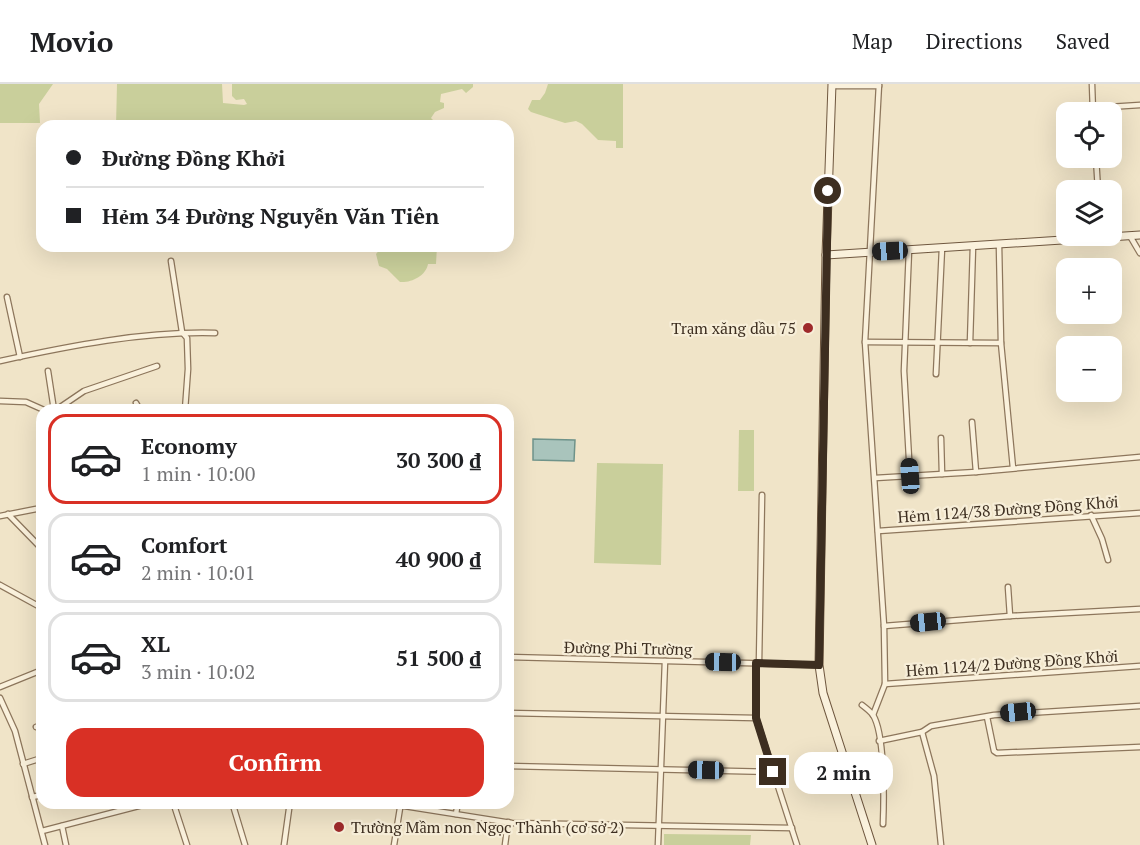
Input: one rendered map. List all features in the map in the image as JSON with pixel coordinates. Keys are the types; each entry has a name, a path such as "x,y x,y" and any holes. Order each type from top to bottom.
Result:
{"main road":[{"path":"832,85 826,255 819,665 823,693 872,845"},
{"path":"1122,236 1140,235"},
{"path":"826,255 1056,240"}],"street":[{"path":"1092,84 1093,102"},
{"path":"832,85 879,85 866,342 884,626 885,684 873,715 879,741 883,824"},
{"path":"1122,107 1140,105"},
{"path":"1130,236 1140,253"},
{"path":"999,245 1001,343 1013,468"},
{"path":"969,343 973,246"},
{"path":"936,374 942,248"},
{"path":"909,250 904,343 910,476"},
{"path":"171,261 182,332 187,338 188,348 185,404"},
{"path":"8,297 20,357"},
{"path":"0,361 159,334 215,333"},
{"path":"866,342 1001,343"},
{"path":"64,404 84,391 157,366"},
{"path":"48,371 54,404"},
{"path":"0,401 26,402 36,406"},
{"path":"972,422 976,472"},
{"path":"941,438 942,474"},
{"path":"875,478 976,472 1140,457"},
{"path":"762,495 756,718 797,845"},
{"path":"0,516 36,509"},
{"name":"Hẻm 1124/38 Đường Đồng Khởi","path":"878,531 1140,513"},
{"path":"8,514 36,543"},
{"path":"1091,515 1102,539 1108,560"},
{"path":"0,585 36,605"},
{"path":"1008,587 1010,615"},
{"path":"884,626 1010,615 1140,609"},
{"name":"Đường Phi Trường","path":"514,657 819,665"},
{"path":"658,845 665,661"},
{"name":"Hẻm 1124/2 Đường Đồng Khởi","path":"885,684 1140,666"},
{"path":"0,687 36,672"},
{"path":"0,698 15,731 42,831 45,844 38,845"},
{"path":"862,705 873,715"},
{"path":"879,741 922,732 931,726 1018,712 1140,706"},
{"path":"514,713 756,718"},
{"path":"987,717 995,753 1140,747"},
{"path":"922,732 934,776 941,845"},
{"path":"24,764 36,760"},
{"path":"514,766 773,772"},
{"path":"32,797 36,796"},
{"path":"42,831 127,809"},
{"path":"175,809 186,845"},
{"path":"234,809 245,845"},
{"path":"284,845 289,809"},
{"path":"394,845 399,809"},
{"path":"428,809 508,822 792,828"},
{"path":"456,814 457,809"},
{"path":"505,845 508,822"},
{"path":"62,826 66,845"}],"green space":[{"path":"0,84 53,84 39,104 40,120 36,120 36,123 0,123"},
{"path":"117,84 222,84 223,103 244,105 247,104 244,99 236,100 232,96 232,84 473,84 473,87 466,93 462,89 441,94 440,102 444,103 444,108 435,112 431,118 433,120 116,120"},
{"path":"548,84 623,84 623,148 616,148 616,141 598,140 576,121 565,123 531,112 528,109 532,100 540,100"},
{"path":"378,252 437,252 436,264 428,264 417,278 400,282 387,269 379,266 376,254"},
{"path":"739,430 754,430 754,491 738,491"},
{"path":"597,463 663,464 661,565 594,563"},
{"path":"664,834 751,835 750,845 664,845"}],"water":[{"path":"533,439 575,440 574,461 533,460"}],"place":[{"name":"Trạm xăng dầu 75","path":"808,328"},
{"name":"Trường Mầm non Ngọc Thành (cơ sở 2)","path":"339,827"}],"route":[{"path":"773,772 756,718 756,663 819,665 828,191"}]}
